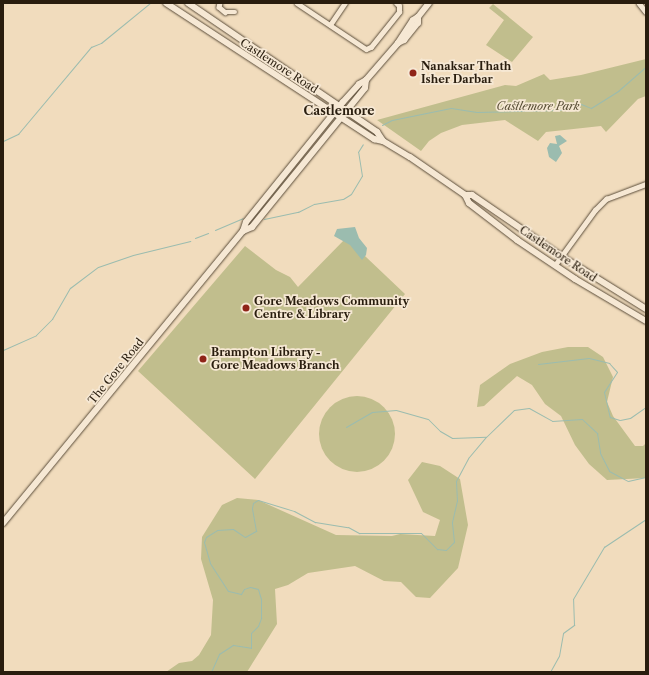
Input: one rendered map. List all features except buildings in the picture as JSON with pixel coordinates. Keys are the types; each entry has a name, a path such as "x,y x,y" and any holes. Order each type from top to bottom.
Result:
{"main road":[{"name":"Castlemore Road","path":"188,3 377,132 383,141"},
{"name":"The Gore Road","path":"3,523 243,231 246,222 262,201 334,113 358,84 366,80 398,43 413,20 418,17 429,3"},
{"name":"Castlemore Road","path":"168,4 374,139 383,141 465,195 475,207 555,265 644,320"},
{"name":"The Gore Road","path":"243,231 252,227 365,88 366,80"},
{"name":"Castlemore Road","path":"465,195 472,195 561,256 646,309"},
{"path":"262,201 268,206"},
{"path":"644,320 646,312"}],"street":[{"path":"220,3 219,7 225,12 235,12"},
{"path":"297,3 364,48 370,48 399,12 399,6 396,3"},
{"path":"330,25 345,3"},
{"path":"639,3 646,12"},
{"path":"555,265 595,210 606,199 646,184"}],"green space":[{"path":"493,4 533,37 512,62 486,45 504,20 489,8"},
{"name":"Castlemore Park","path":"646,59 646,96 638,99 606,132 601,126 546,132 538,141 505,120 462,125 441,133 429,141 421,151 377,120 505,85 516,86 544,74 550,80 581,75"},
{"path":"346,238 405,294 255,479 138,371 245,246 276,270 290,277 298,287"},
{"path":"568,347 588,347 603,357 613,377 607,402 613,416 635,446 643,446 646,443 646,478 607,480 589,464 575,445 561,416 545,404 532,385 517,376 484,406 477,407 480,385 510,364 542,352"},
{"path":"357,396 372,399 384,407 392,419 395,434 392,449 384,461 372,469 357,472 342,469 330,461 322,449 319,434 322,419 330,407 342,399"},
{"path":"422,462 440,466 460,479 468,525 458,568 430,598 416,597 401,582 384,581 355,566 308,573 288,585 275,589 277,624 247,672 166,672 179,663 192,661 199,655 211,635 213,600 201,559 202,537 222,505 237,498 258,500 336,535 392,536 400,534 435,536 440,520 423,512 408,480"}],"shaded area":[{"path":"560,135 567,141 559,146 562,153 556,162 549,157 547,148 550,143 557,144 555,136"},
{"path":"355,227 359,238 367,248 366,255 362,260 350,245 334,236 337,229"}],"waterway":[{"path":"3,141 18,134 91,47 101,43 150,3"},
{"path":"382,125 392,120 451,108 477,112 560,110 581,104 591,108 618,91 646,67"},
{"path":"264,219 298,212 314,204 343,199 351,194 362,176 358,152 363,144"},
{"path":"215,230 243,218"},
{"path":"195,238 208,233"},
{"path":"3,350 36,335 52,319 70,288 98,267 133,255 190,241"},
{"path":"538,364 589,358 609,363 617,372 604,392 610,417 620,420 630,418 646,407"},
{"path":"211,672 219,654 233,645 251,648 251,633 258,626 261,618 261,599 258,589 250,587 244,589 241,594 228,591 210,563 204,542 206,537 217,530 233,529 245,537 256,531 252,508 253,503 258,500 294,511 315,522 348,527 359,533 421,533 437,549 446,550 454,542 452,522 457,501 456,481 469,457 486,437 514,410 529,408 552,421 582,419 597,433 600,453 609,471 628,481 646,477"},
{"path":"346,427 372,412 396,410 428,419 440,431 452,438 486,437"},
{"path":"550,672 559,656 563,633 574,625 573,599 604,547 646,519"}],"place":[{"name":"Nanaksar Thath Isher Darbar","path":"413,73"},
{"name":"Gore Meadows Community Centre & Library","path":"246,308"},
{"name":"Brampton Library - Gore Meadows Branch","path":"203,359"}],"district":[{"name":"Castlemore","path":"339,111"}]}
